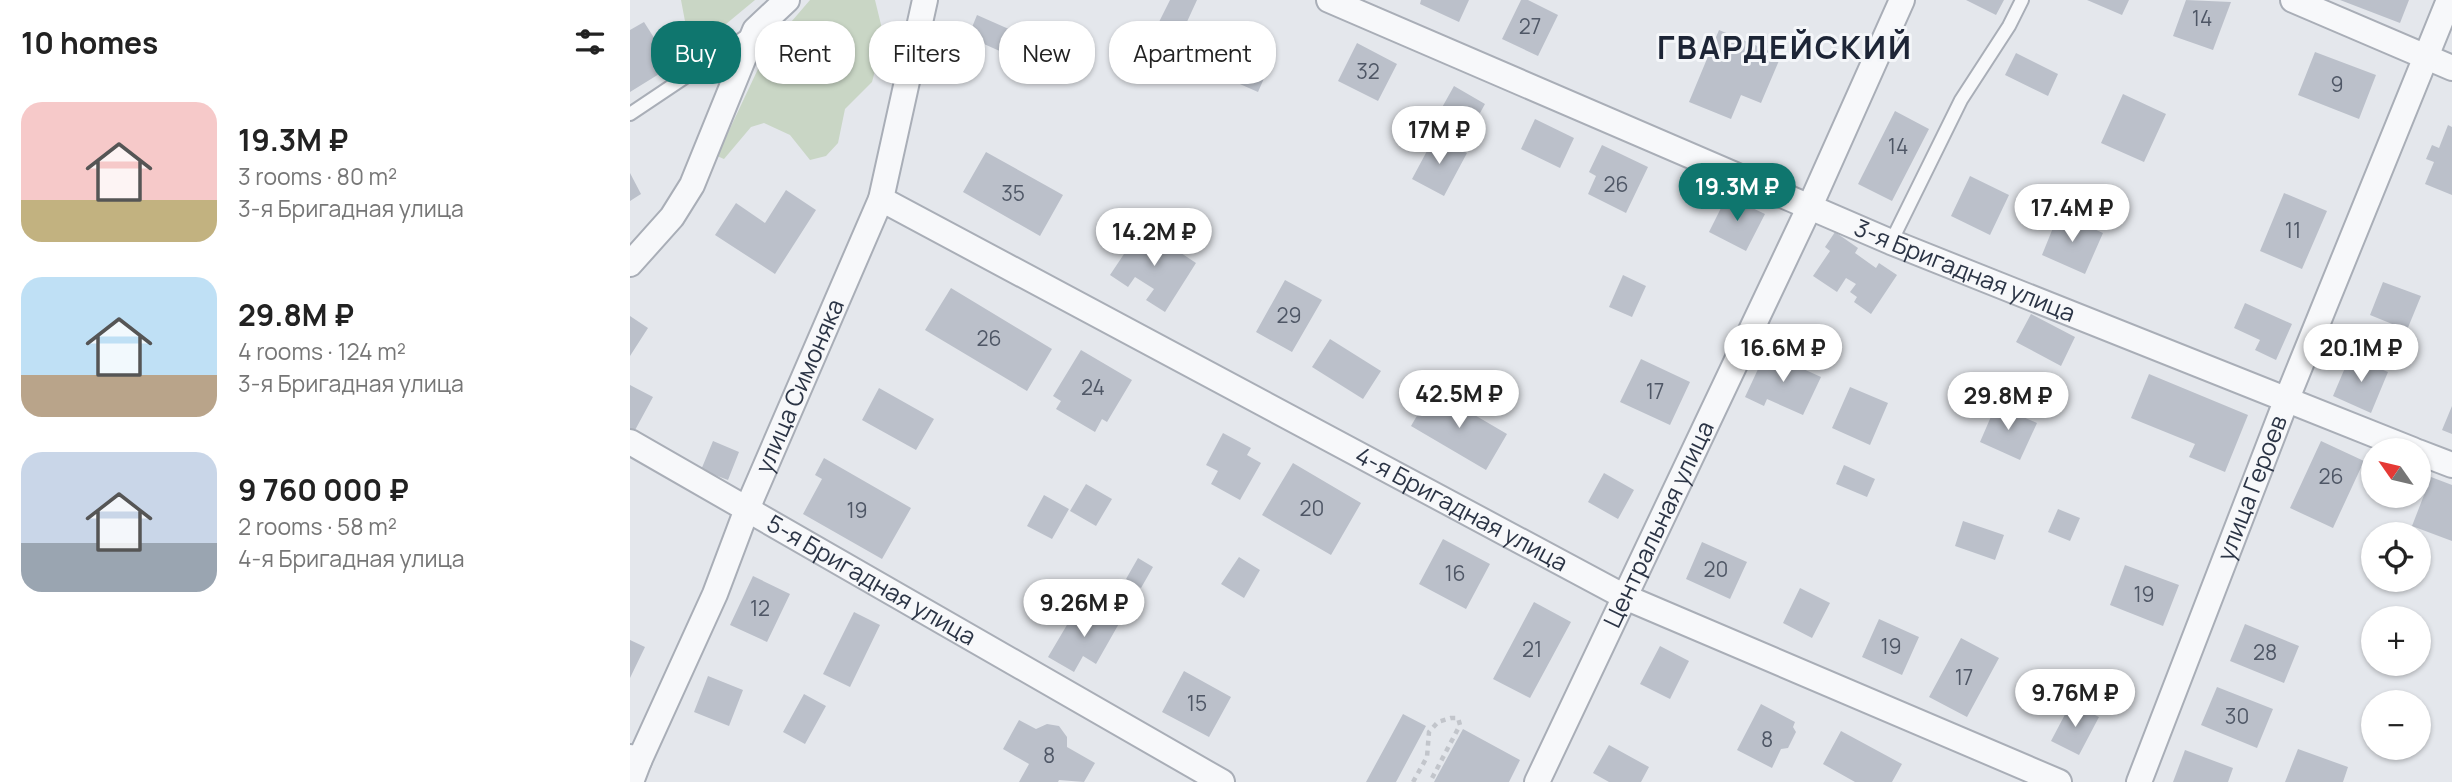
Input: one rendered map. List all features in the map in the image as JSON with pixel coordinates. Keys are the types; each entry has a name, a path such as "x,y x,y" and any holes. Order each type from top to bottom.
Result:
{"street":[{"path":"765,21 787,0"},
{"name":"улица Симоняка","path":"634,767 715,594 747,509 881,199 925,0"},
{"name":"3-я Бригадная улица","path":"1329,0 1891,242 2382,438"},
{"name":"Центральная улица","path":"1537,782 1810,206 1902,0"},
{"path":"2293,0 2452,68"},
{"name":"улица Героев","path":"2139,782 2286,401 2449,0"},
{"path":"630,264 672,216 692,185 755,30"},
{"name":"4-я Бригадная улица","path":"881,199 1625,597 2059,782"},
{"name":"5-я Бригадная улица","path":"630,442 1222,782"},
{"path":"2431,457 2452,465"}],"lane":[{"path":"1891,242 1961,100 2009,26 2022,0"},
{"path":"630,114 755,30"}],"path":[{"path":"1413,782 1427,757 1429,732 1438,722 1458,719 1460,724 1430,782"}],"green space":[{"path":"681,0 755,0 730,21 685,21"},
{"path":"810,0 875,0 880,21 869,21 870,84 845,109 838,143 826,156 810,160 790,135 764,123 751,127 724,159 717,156 755,75 755,84 855,84 855,21 792,21"}],"building":[{"path":"1170,0 1197,0 1187,21 1160,21"},
{"path":"1421,0 1469,0 1459,22 1420,4"},
{"path":"1521,0 1528,0 1558,15 1538,56 1502,39"},
{"path":"1966,0 2004,0 1996,15"},
{"path":"2087,0 2129,0 2122,15"},
{"path":"2186,0 2231,2 2213,50 2173,36"},
{"path":"2340,0 2409,0 2400,23"},
{"path":"977,15 999,25 999,51 985,44 985,21 975,21"},
{"path":"644,22 651,33 651,79 630,92 630,30"},
{"path":"1719,30 1781,56 1761,103 1741,95 1731,119 1689,102"},
{"path":"1357,43 1397,64 1378,101 1338,81"},
{"path":"2315,52 2376,75 2359,119 2298,95"},
{"path":"2016,53 2058,74 2048,96 2005,75"},
{"path":"1240,84 1262,84 1258,92"},
{"path":"1454,86 1485,104 1461,147 1430,129"},
{"path":"2123,94 2166,114 2144,162 2101,143"},
{"path":"1895,111 1929,129 1892,201 1858,184"},
{"path":"1535,119 1574,138 1560,168 1521,149"},
{"path":"2448,125 2452,127 2452,195 2425,184 2434,162 2426,159 2432,145 2439,148"},
{"path":"1435,136 1467,153 1444,196 1412,179"},
{"path":"1602,145 1648,167 1626,213 1588,194 1596,176 1589,172"},
{"path":"986,152 1063,195 1040,236 963,192"},
{"path":"630,173 641,194 630,201"},
{"path":"1970,176 2009,195 1990,235 1951,216"},
{"path":"786,190 816,210 775,274 715,235 736,203 765,223"},
{"path":"2284,193 2327,211 2302,269 2260,251"},
{"path":"1727,196 1765,214 1746,251 1709,232"},
{"path":"2059,213 2103,233 2085,274 2042,255"},
{"path":"1142,227 1196,263 1165,312 1146,300 1154,289 1135,277 1128,287 1110,275"},
{"path":"1835,232 1858,248 1855,253 1876,268 1879,263 1897,275 1871,314 1854,302 1857,297 1850,292 1856,284 1846,278 1837,292 1813,276 1830,251 1825,247"},
{"path":"1623,275 1646,286 1632,317 1609,307"},
{"path":"1285,280 1322,300 1292,352 1256,332"},
{"path":"2383,282 2421,296 2407,330 2370,315"},
{"path":"951,288 1052,349 1027,391 925,330"},
{"path":"2245,303 2292,324 2276,360 2255,350 2260,340 2234,328"},
{"path":"2031,314 2075,337 2061,366 2016,342"},
{"path":"630,316 648,328 630,356"},
{"path":"1330,339 1381,371 1363,399 1312,367"},
{"path":"1081,350 1132,380 1107,422 1102,419 1095,432 1056,409 1061,401 1053,396"},
{"path":"1766,352 1821,377 1803,415 1767,399 1764,406 1745,397"},
{"path":"2350,356 2388,372 2371,413 2333,396"},
{"path":"1641,359 1690,382 1670,425 1620,402"},
{"path":"2149,374 2248,415 2225,472 2189,457 2195,444 2131,418"},
{"path":"630,385 653,397 634,432 630,430"},
{"path":"1850,387 1888,403 1870,445 1832,428"},
{"path":"879,388 934,419 916,450 862,420"},
{"path":"1432,390 1507,434 1486,470 1411,426"},
{"path":"1996,405 2037,423 2020,460 1980,442"},
{"path":"2452,406 2452,434 2442,430"},
{"path":"1223,433 1251,448 1247,455 1261,463 1240,500 1211,484 1218,471 1206,465"},
{"path":"713,441 739,452 728,480 701,470"},
{"path":"2321,441 2361,460 2361,467 2333,528 2290,508"},
{"path":"824,458 911,508 882,559 803,514 822,479 815,475"},
{"path":"1293,463 1361,503 1331,555 1262,515"},
{"path":"1844,465 1875,479 1867,497 1836,484"},
{"path":"1604,473 1634,490 1618,519 1588,502"},
{"path":"2431,477 2452,485 2452,541 2431,533 2431,522 2414,522 2419,508 2431,508"},
{"path":"1086,484 1112,499 1096,526 1070,511"},
{"path":"1044,495 1069,509 1052,539 1027,526"},
{"path":"2058,509 2080,518 2070,541 2048,532"},
{"path":"1963,521 2004,535 1995,560 1955,546"},
{"path":"1443,539 1490,564 1466,609 1419,584"},
{"path":"1702,542 1747,562 1730,599 1686,579"},
{"path":"1239,557 1260,570 1244,598 1221,584"},
{"path":"1138,558 1153,567 1141,588 1126,579"},
{"path":"2125,565 2179,585 2163,626 2110,605"},
{"path":"753,576 790,594 767,642 730,625"},
{"path":"1800,588 1830,603 1812,638 1783,623"},
{"path":"1534,602 1571,622 1530,698 1493,679"},
{"path":"1097,607 1121,620 1096,664 1083,656 1074,672 1048,657 1074,613 1089,621"},
{"path":"854,612 880,625 850,687 823,674"},
{"path":"1879,619 1919,637 1902,675 1862,657"},
{"path":"2245,624 2299,646 2284,683 2230,661"},
{"path":"1961,638 1999,658 1967,717 1929,697"},
{"path":"630,640 645,647 630,678"},
{"path":"1660,646 1689,661 1670,699 1640,684"},
{"path":"1184,671 1231,697 1209,737 1162,712"},
{"path":"708,676 743,690 729,726 694,712"},
{"path":"2217,687 2273,709 2257,748 2201,725"},
{"path":"804,694 826,706 805,744 783,732"},
{"path":"2071,703 2099,717 2079,755 2051,741"},
{"path":"1761,704 1795,722 1793,727 1796,732 1788,748 1781,749 1772,768 1737,750"},
{"path":"1403,714 1426,726 1396,782 1366,782"},
{"path":"1019,720 1036,729 1047,724 1059,726 1067,737 1067,747 1095,763 1084,782 1019,782 1029,764 1003,749"},
{"path":"1463,729 1520,760 1509,782 1434,782"},
{"path":"1841,731 1902,764 1892,782 1855,782 1823,764"},
{"path":"1609,745 1649,767 1641,782 1609,782 1593,773"},
{"path":"2298,749 2348,767 2343,782 2285,782"},
{"path":"2185,750 2233,768 2228,782 2173,782"}],"district":[{"name":"ГВАРДЕЙСКИЙ","path":"1785,48"}]}
